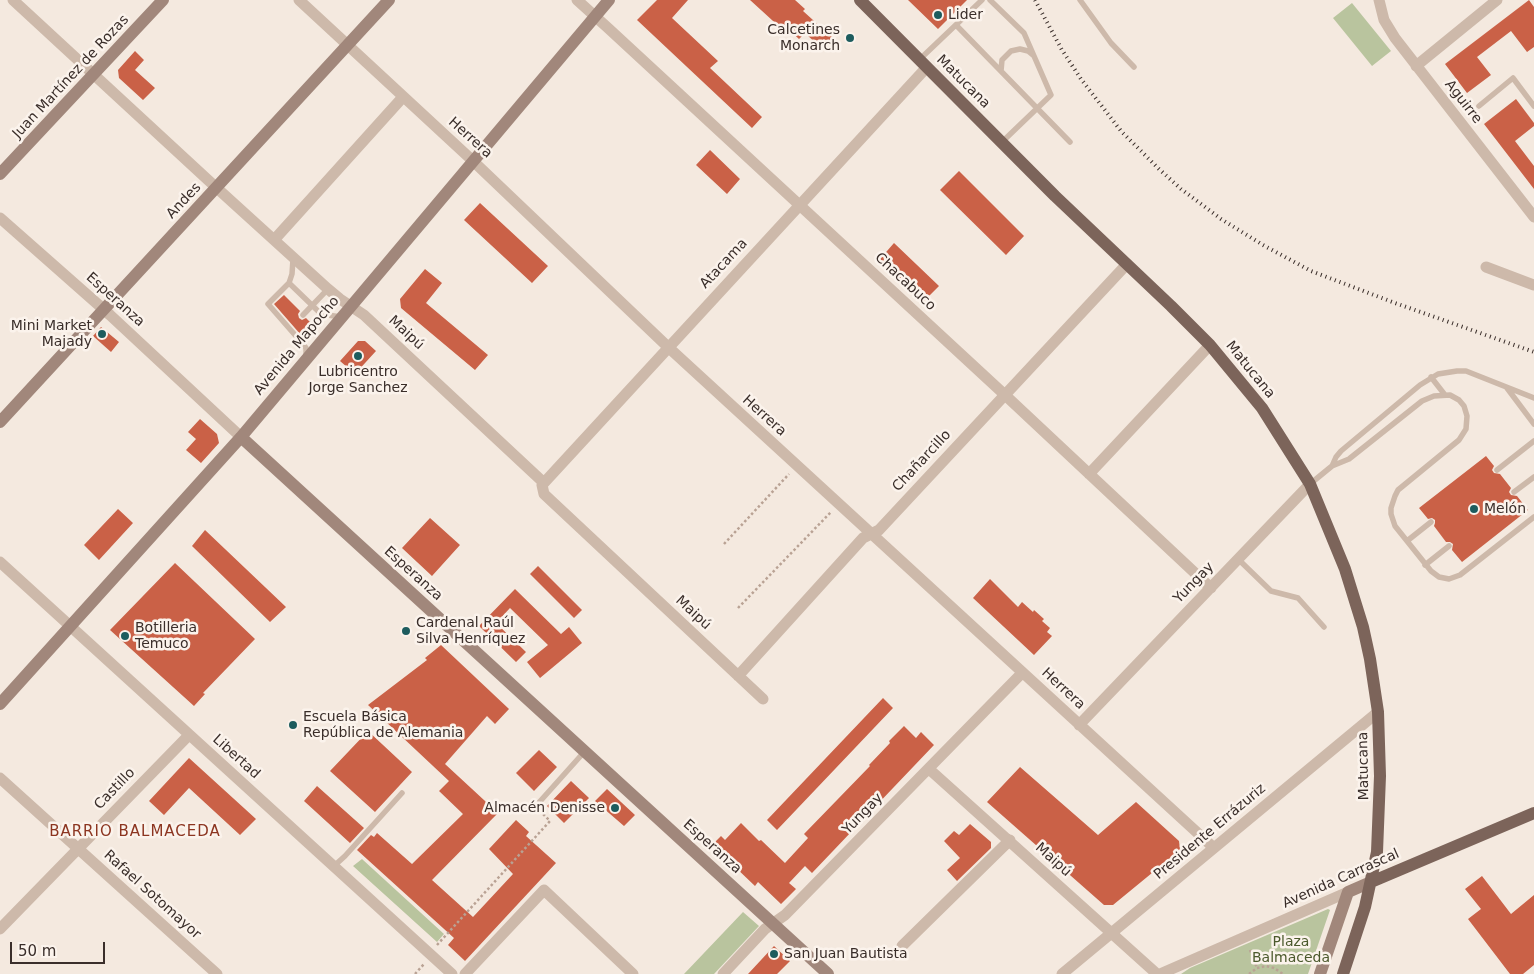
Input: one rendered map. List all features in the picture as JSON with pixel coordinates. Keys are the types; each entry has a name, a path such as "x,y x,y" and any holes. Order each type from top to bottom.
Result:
{"main road":[{"name":"Juan Martínez de Rozas","path":"0,174 162,0"},
{"name":"Andes","path":"0,422 389,0"},
{"name":"Avenida Mapocho","path":"0,704 240,437 608,0"},
{"name":"Matucana","path":"860,0 1055,196 1210,345 1262,408 1310,484 1345,569 1363,627 1378,712 1379,828 1371,882 1365,907 1343,974"},
{"name":"Esperanza","path":"240,437 828,974"},
{"name":"Avenida Carrascal","path":"1348,892 1534,813"},
{"path":"1320,974 1348,892"}],"street":[{"name":"Maipú","path":"13,0 216,188 328,289 364,315 544,482 542,489 544,494 763,699"},
{"name":"Herrera","path":"299,0 473,161 668,347 1214,848"},
{"name":"Chacabuco","path":"577,0 1211,588"},
{"name":"Aguirre","path":"1379,0 1384,20 1389,30 1534,217"},
{"path":"1416,66 1497,0"},
{"name":"Atacama","path":"544,482 799,204 923,64"},
{"path":"274,240 403,98"},
{"name":"Esperanza","path":"0,218 103,309 240,437"},
{"name":"Chañarcillo","path":"738,676 862,538 879,530 1127,264"},
{"path":"1486,267 1534,285"},
{"path":"1089,474 1210,345"},
{"name":"Yungay","path":"1080,725 1310,484"},
{"name":"Libertad","path":"0,562 452,974"},
{"name":"Yungay","path":"723,974 765,930 785,915 1022,673"},
{"name":"Presidente Errázuriz","path":"1062,974 1378,712"},
{"name":"Castillo","path":"0,928 189,735"},
{"name":"Maipú","path":"929,768 1159,974"},
{"name":"Rafael Sotomayor","path":"0,778 217,974"},
{"path":"902,946 1010,840"},
{"path":"465,974 544,890 633,974"},
{"name":"Avenida Carrascal","path":"1159,974 1348,892"}],"lane":[{"path":"923,64 956,25 982,0"},
{"path":"990,0 1024,33 1051,95 1002,142"},
{"path":"1080,0 1110,43 1134,66"},
{"path":"956,25 1070,142"},
{"path":"1001,71 1002,60 1011,51 1020,49 1028,51 1034,56"},
{"path":"1479,106 1513,78 1534,106"},
{"path":"293,257 292,274 289,283 268,304 291,327 306,348 306,359"},
{"path":"289,283 318,311 327,315 342,317"},
{"path":"303,315 328,289"},
{"path":"1332,466 1341,451 1431,377 1447,372 1466,371 1534,398"},
{"path":"1431,377 1445,395"},
{"path":"1506,386 1534,424"},
{"path":"1310,484 1332,466 1348,459 1422,401 1434,396 1445,395 1455,397 1464,406 1467,416 1466,429 1459,440 1403,486 1394,496 1391,508 1392,520 1407,541 1431,571 1439,577 1455,577 1534,516"},
{"path":"1497,470 1534,441"},
{"path":"1514,492 1534,477"},
{"path":"1407,541 1431,522"},
{"path":"1425,565 1449,546"},
{"path":"1238,559 1271,591 1298,598 1324,627"},
{"path":"525,808 530,810 535,807 585,751"},
{"path":"334,866 402,794"}],"path":[{"path":"724,544 783,480"},
{"path":"738,608 825,518"},
{"path":"439,944 550,821 535,807"},
{"path":"1250,950 1257,968"},
{"path":"1249,974 1257,968 1266,966 1274,968 1283,974"}],"green space":[{"path":"1352,3 1391,51 1372,66 1333,18"},
{"path":"362,859 444,934 437,942 353,866"},
{"name":"Plaza Balmaceda","path":"1328,909 1330,910 1308,974 1181,974 1190,968"},
{"path":"743,912 759,926 714,974 684,974"}],"building":[{"path":"657,0 688,0 672,18 718,61 710,68 762,117 752,128 637,20"},
{"path":"750,0 795,0 805,9 803,11 833,38 822,49 805,33 799,39 787,28 784,31"},
{"name":"Lider","path":"908,0 967,0 938,29"},
{"path":"1529,0 1534,7 1534,47 1527,52 1511,31 1477,57 1491,75 1467,93 1445,64"},
{"path":"135,51 144,60 135,70 155,88 143,100 119,78 118,70"},
{"path":"1516,99 1534,123 1534,126 1515,141 1534,166 1534,189 1484,124"},
{"path":"710,150 740,179 727,194 696,165"},
{"path":"959,171 1024,236 1006,255 940,190"},
{"path":"480,203 548,266 532,283 464,220"},
{"path":"894,243 939,286 924,301 880,259"},
{"path":"425,269 442,283 426,303 488,355 475,370 401,308 400,299"},
{"path":"284,295 300,311 298,314 299,318 302,320 306,318 313,325 301,335 274,304"},
{"path":"101,327 119,342 111,352 93,336"},
{"name":"Lubricentro Jorge Sanchez","path":"358,341 365,341 376,351 355,374 340,361"},
{"path":"200,419 217,434 219,443 201,463 186,450 196,439 188,432"},
{"name":"Melón","path":"1486,456 1494,466 1492,470 1494,473 1500,474 1511,488 1509,492 1511,495 1517,496 1528,510 1462,562 1452,550 1453,544 1446,542 1434,526 1435,520 1432,518 1428,519 1419,508"},
{"path":"118,509 133,523 99,560 84,545"},
{"path":"430,518 460,545 432,576 402,548"},
{"path":"205,530 286,607 270,622 192,546"},
{"path":"175,563 255,639 203,693 205,694 194,706 110,630"},
{"path":"538,566 582,610 574,618 530,574"},
{"path":"990,579 1018,607 1022,602 1044,619 1042,621 1050,628 1047,632 1052,636 1034,655 973,598"},
{"path":"515,589 561,634 569,627 582,643 540,678 527,662 548,645 510,608 496,623 526,652 516,662 479,626"},
{"path":"441,645 509,709 495,724 487,716 445,764 498,813 432,880 473,917 513,874 489,849 516,820 529,832 526,836 556,863 465,961 448,945 454,938 357,850 371,835 374,837 377,833 412,864 463,814 439,791 449,781 368,705 427,660 425,658"},
{"path":"883,698 893,708 777,830 767,820"},
{"path":"904,726 916,738 921,732 934,745 812,873 805,866 789,883 796,889 781,904 758,882 755,886 712,845 721,836 725,840 741,823 785,863 808,838 804,834 870,766 890,743 889,741"},
{"path":"368,731 412,772 375,812 330,771"},
{"path":"539,750 557,767 534,791 516,773"},
{"path":"189,758 256,819 240,835 189,788 164,815 149,801"},
{"path":"1020,767 1098,835 1136,802 1179,841 1180,850 1113,905 1104,905 987,802"},
{"path":"571,781 589,798 564,823 547,806"},
{"path":"317,786 364,828 350,843 304,801"},
{"name":"Almacén Denisse","path":"607,789 635,815 624,826 595,801"},
{"path":"970,824 991,842 991,848 957,881 947,870 960,858 944,841 954,831 959,835"},
{"path":"1482,876 1511,914 1534,895 1534,965 1523,974 1510,974 1468,919 1481,909 1465,889"},
{"name":"San Juan Bautista","path":"774,946 790,961 777,974 748,974"}],"railway":[{"path":"1035,0 1062,50 1081,79 1121,131 1181,189 1221,219 1263,245 1311,271 1534,352"}],"place":[{"name":"Lider","path":"938,15"},
{"name":"Calcetines Monarch","path":"850,38"},
{"name":"Mini Market Majady","path":"102,334"},
{"name":"Lubricentro Jorge Sanchez","path":"358,356"},
{"name":"Melón","path":"1474,509"},
{"name":"Cardenal Raúl Silva Henríquez","path":"406,631"},
{"name":"Botilleria Temuco","path":"125,636"},
{"name":"Escuela Básica República de Alemania","path":"293,725"},
{"name":"Almacén Denisse","path":"615,808"},
{"name":"San Juan Bautista","path":"774,954"}],"district":[{"name":"BARRIO BALMACEDA","path":"135,832"}]}
